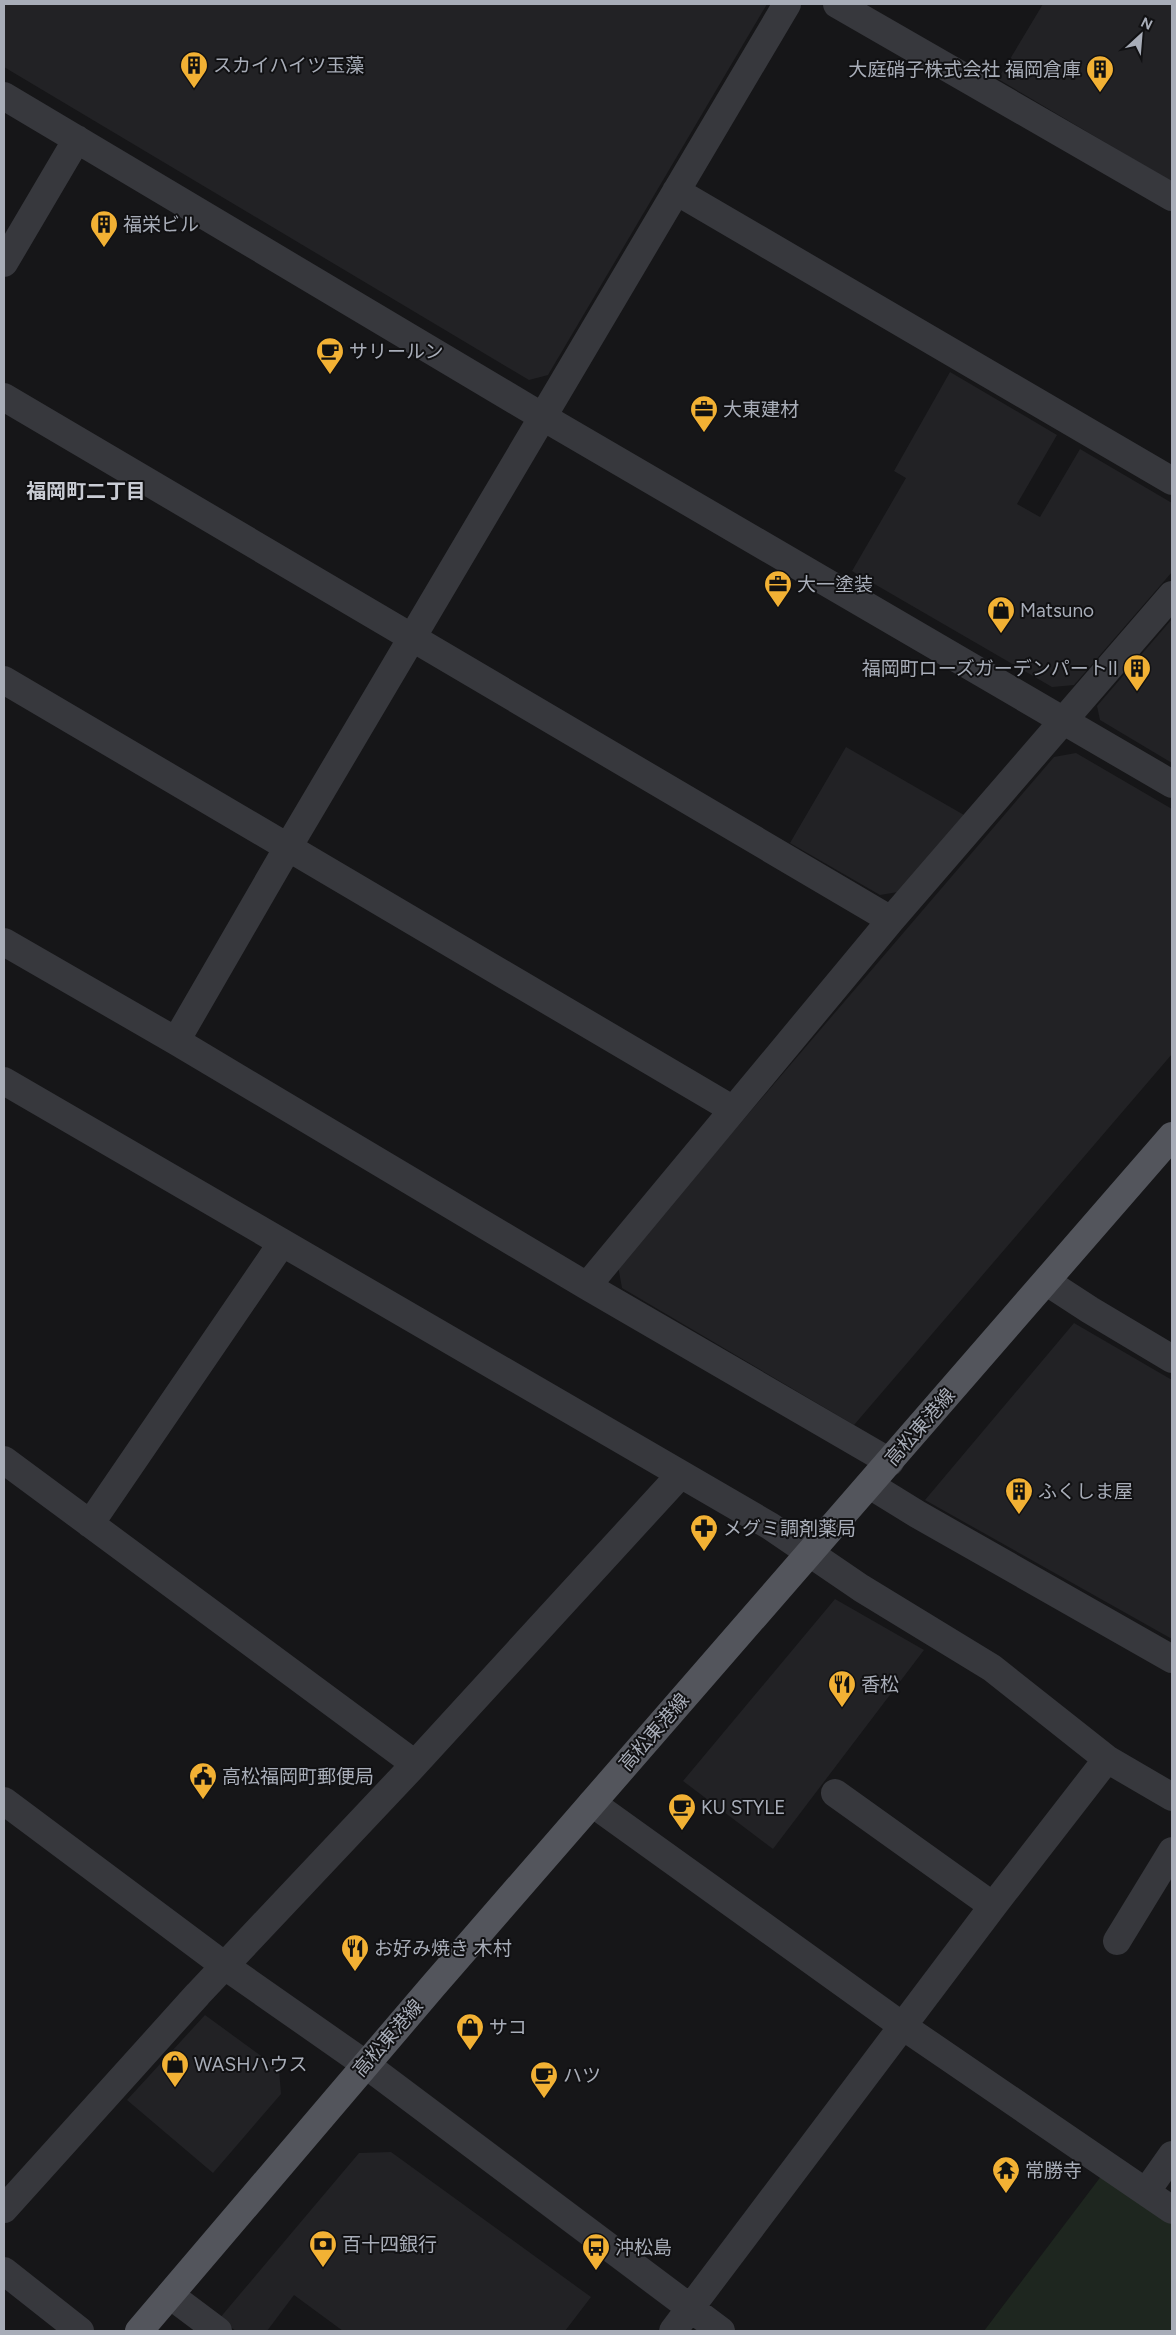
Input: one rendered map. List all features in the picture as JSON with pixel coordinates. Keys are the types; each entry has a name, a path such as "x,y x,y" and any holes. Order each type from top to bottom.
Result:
{"main road":[{"name":"高松東港線","path":"139,2331 365,2064 1172,1136"}],"street":[{"path":"176,1041 287,848 786,4"},
{"path":"837,4 1172,197"},
{"path":"4,96 543,416 1172,784"},
{"path":"4,263 77,139"},
{"path":"676,191 1172,481"},
{"path":"4,397 891,920"},
{"path":"586,1286 891,920 1172,595"},
{"path":"4,680 732,1110"},
{"path":"4,942 176,1041 586,1286 890,1462"},
{"path":"4,1081 770,1526 861,1588 992,1668 1107,1759 1172,1797"},
{"path":"90,1524 282,1243"},
{"path":"1047,1282 1172,1359"},
{"path":"4,1460 415,1764"},
{"path":"4,2209 225,1966 415,1764 680,1475"},
{"path":"870,1485 917,1514 1172,1659"},
{"path":"673,2331 993,1906 1107,1759"},
{"path":"834,1793 993,1906"},
{"path":"4,1801 225,1966 365,2064 721,2331"},
{"path":"592,1803 904,2026 1172,2210"},
{"path":"1117,1940 1172,1851"},
{"path":"1146,2192 1172,2155"},
{"path":"4,2271 80,2331"},
{"path":"170,2295 218,2331"}],"shaded area":[{"path":"4,4 767,4 548,375 529,380 4,67"},
{"name":"大庭硝子株式会社 福岡倉庫","path":"1043,4 1172,4 1172,182 998,79"},
{"path":"950,372 1057,435 1017,504 1040,517 1080,449 1172,503 1172,572 1074,685 1052,687 852,571 906,478 894,471"},
{"path":"1172,619 1172,763 1100,720 1097,706"},
{"path":"846,747 964,815 898,892 880,895 790,843"},
{"path":"1076,753 1172,809 1172,1054 854,1425 622,1288 618,1266 1054,757"},
{"path":"1074,1323 1172,1380 1172,1639 925,1500"},
{"path":"835,1599 924,1650 773,1849 683,1781"},
{"path":"205,2015 279,2069 281,2094 213,2173 127,2100"},
{"path":"391,2152 591,2297 565,2331 343,2331 294,2295 267,2331 236,2331 219,2319 359,2153"},
{"path":"1102,2175 1172,2224 1172,2331 984,2331"}],"place":[{"name":"スカイハイツ玉藻","path":"194,89"},
{"name":"大庭硝子株式会社 福岡倉庫","path":"1100,93"},
{"name":"福栄ビル","path":"104,248"},
{"name":"サリールン","path":"330,375"},
{"name":"大東建材","path":"704,433"},
{"name":"大一塗装","path":"778,608"},
{"name":"Matsuno","path":"1001,634"},
{"name":"福岡町ローズガーデンパートII","path":"1137,692"},
{"name":"ふくしま屋","path":"1019,1515"},
{"name":"メグミ調剤薬局","path":"704,1552"},
{"name":"香松","path":"842,1708"},
{"name":"高松福岡町郵便局","path":"203,1800"},
{"name":"KU STYLE","path":"682,1831"},
{"name":"お好み焼き 木村","path":"355,1972"},
{"name":"サコ","path":"470,2051"},
{"name":"WASHハウス","path":"175,2088"},
{"name":"ハツ","path":"544,2099"},
{"name":"常勝寺","path":"1006,2194"},
{"name":"百十四銀行","path":"323,2268"},
{"name":"沖松島","path":"596,2271"}],"district":[{"name":"福岡町二丁目","path":"86,491"}]}
